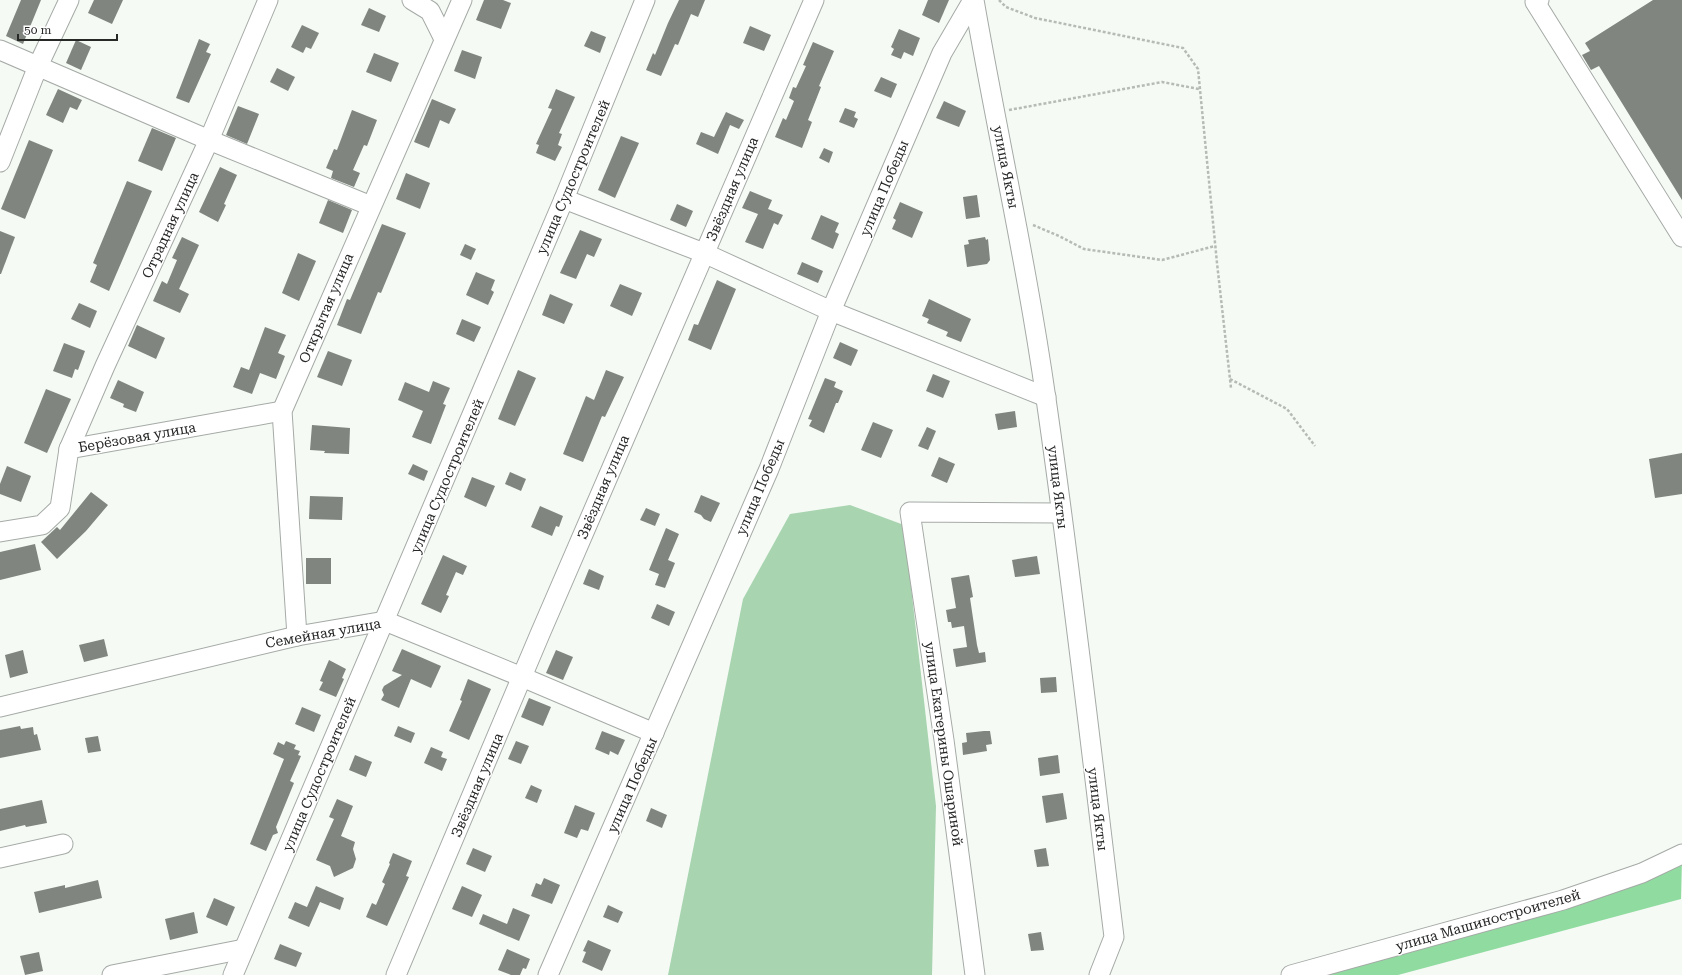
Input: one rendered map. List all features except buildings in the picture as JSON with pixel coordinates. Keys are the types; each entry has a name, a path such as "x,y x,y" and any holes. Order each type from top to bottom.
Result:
{"street":[{"path":"0,162 38,66 69,0"},
{"name":"Отрадная улица","path":"69,449 209,140 268,0"},
{"path":"412,0 430,11 444,39"},
{"name":"Открытая улица","path":"296,636 282,411 462,0"},
{"name":"улица Судостроителей","path":"234,975 564,199 645,0"},
{"name":"Звёздная улица","path":"396,975 522,676 814,0"},
{"name":"улица Якты","path":"974,0 1016,218 1046,397 1062,513 1114,938 1099,975"},
{"name":"улица Победы","path":"548,975 769,469 831,311 942,53 974,0"},
{"path":"1539,0 1535,2 1682,237"},
{"path":"0,50 209,140 371,206"},
{"path":"564,199 704,253 831,311 1046,397"},
{"name":"Берёзовая улица","path":"0,532 42,525 60,508 69,449 282,411"},
{"name":"улица Екатерины Ошариной","path":"975,975 945,748 910,512 1062,513"},
{"name":"Семейная улица","path":"0,707 296,636 385,621 522,676 654,733"},
{"path":"0,858 63,844"},
{"name":"улица Машиностроителей","path":"1292,975 1563,900 1642,873 1682,854"},
{"path":"112,975 244,949"}],"path":[{"path":"999,0 1006,7 1034,18 1184,48 1198,69 1215,246 1231,388"},
{"path":"995,113 1162,82 1200,88"},
{"path":"1016,218 1059,236 1084,249 1162,260 1215,246"},
{"path":"1230,379 1287,409 1316,446"}],"green space":[{"path":"850,505 904,525 936,806 932,975 668,975 743,599 790,514"},
{"path":"1682,859 1681,899 1398,975 1315,975"}]}
